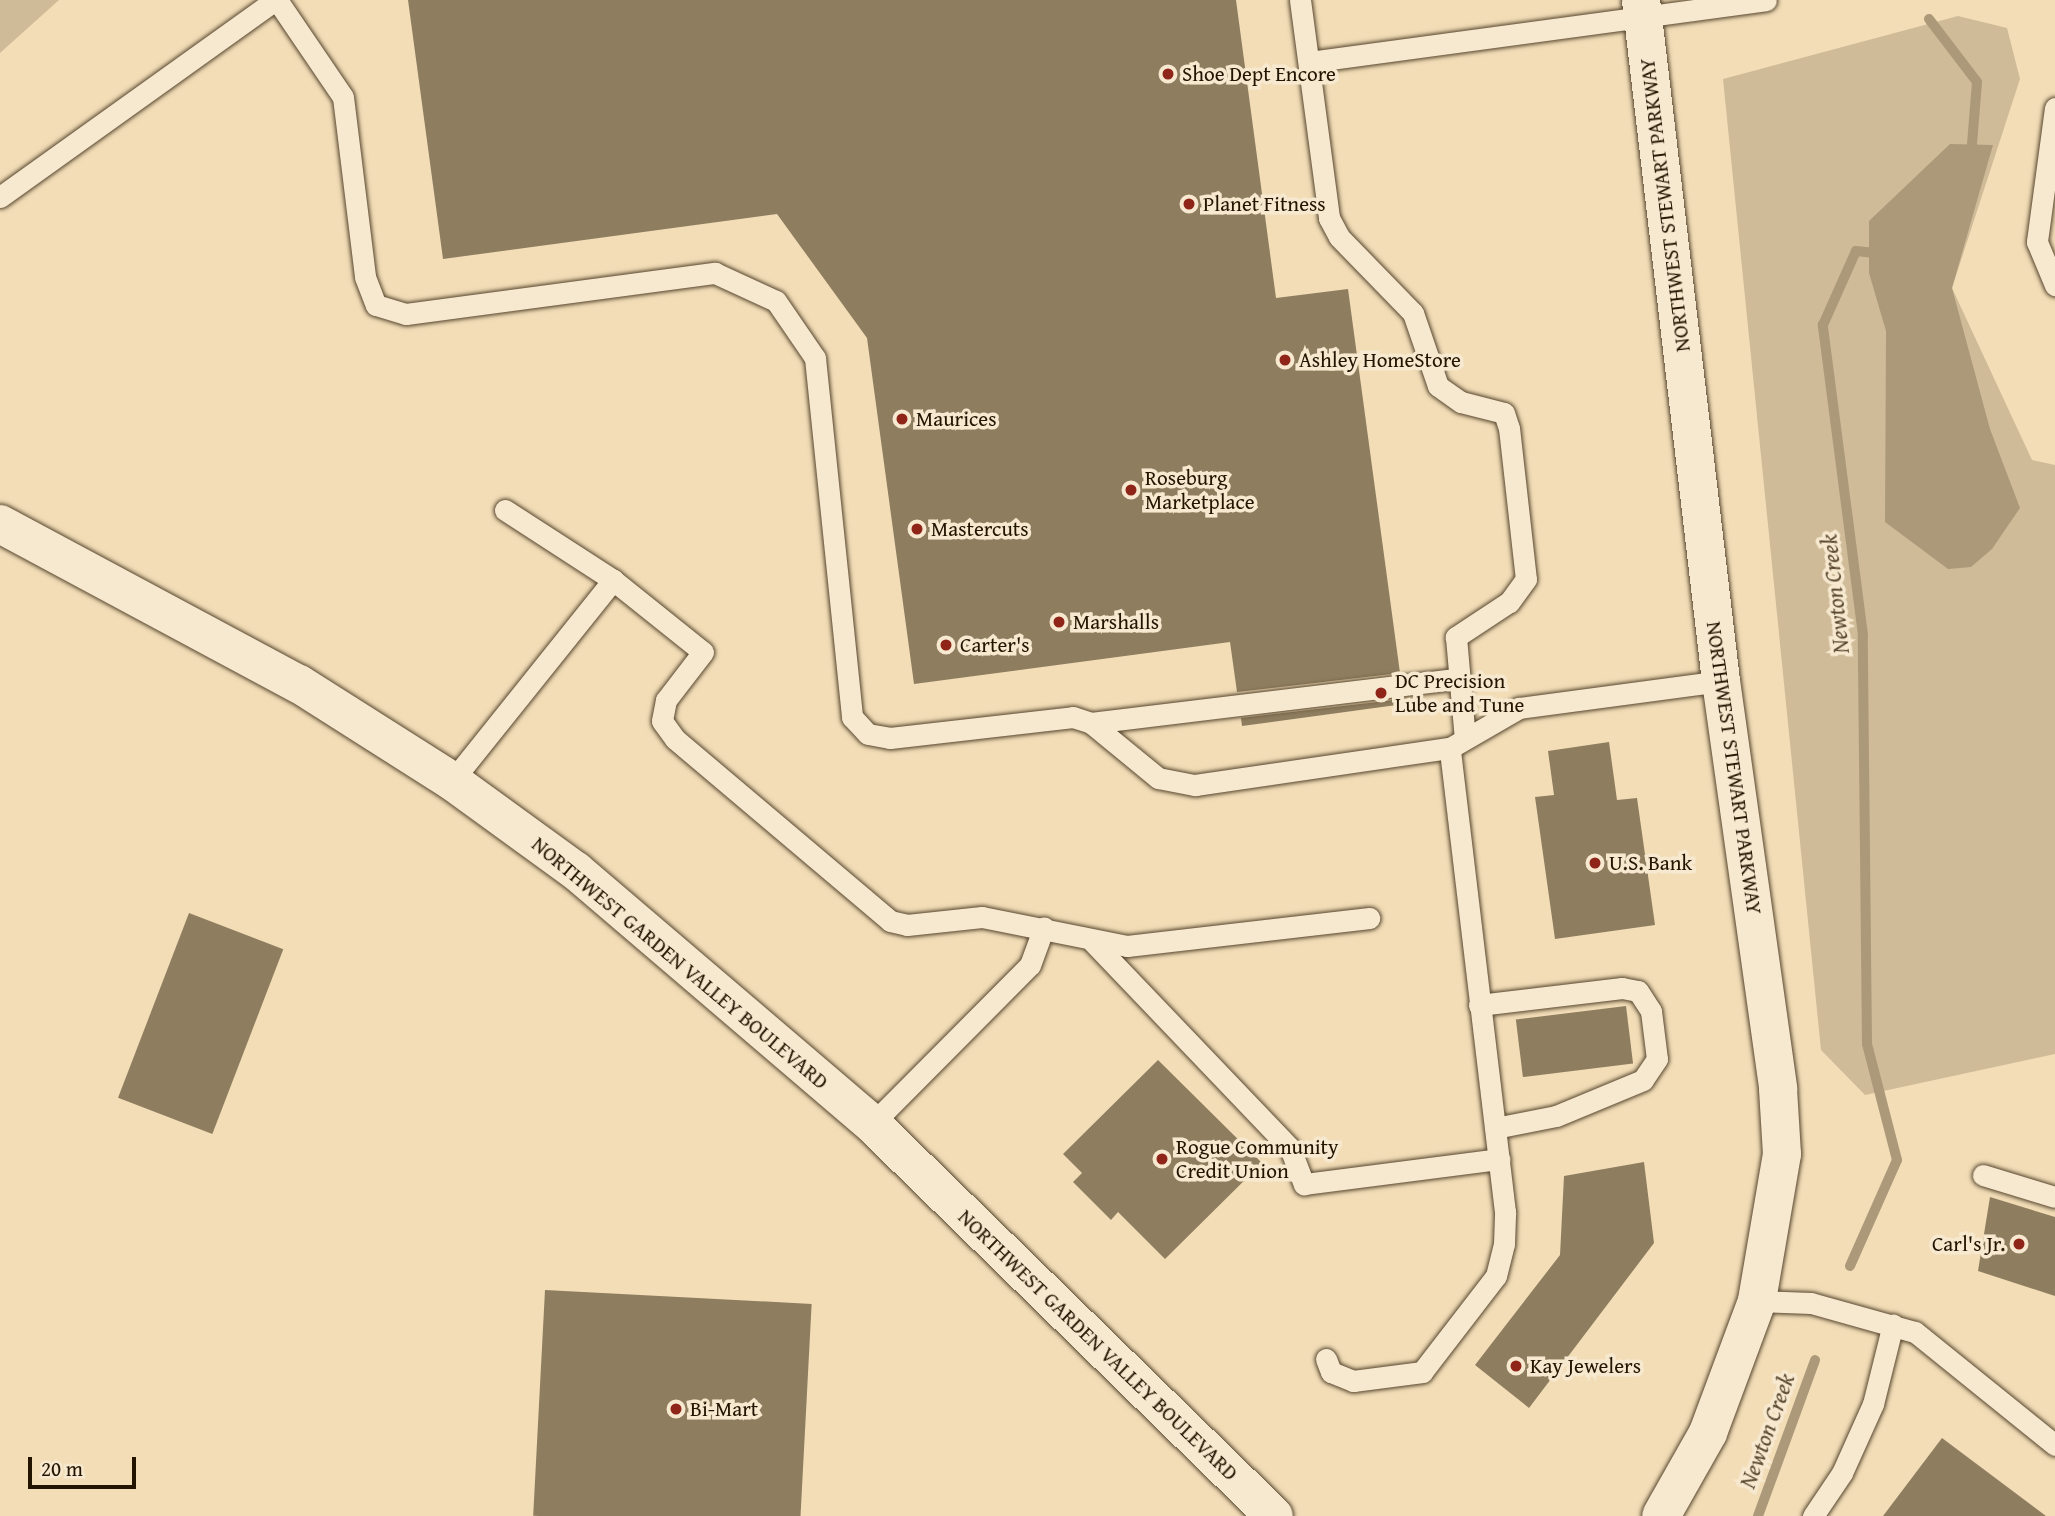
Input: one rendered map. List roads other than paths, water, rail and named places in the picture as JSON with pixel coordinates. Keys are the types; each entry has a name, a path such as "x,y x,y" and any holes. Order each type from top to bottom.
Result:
{"main road":[{"name":"NORTHWEST STEWART PARKWAY","path":"1642,9 1721,681 1778,1089 1782,1154 1757,1301 1708,1433 1661,1516"},
{"name":"NORTHWEST GARDEN VALLEY BOULEVARD","path":"0,524 299,684 452,782 576,871 872,1124 1274,1516"}],"lane":[{"path":"0,197 276,0 343,97 365,277 376,305 406,314 715,273 776,302 815,358 852,717 868,734 890,738 1073,717 1091,723 1158,778 1175,785 1458,743 1519,708 1721,681"},
{"path":"1300,0 1329,218 1339,237 1413,313 1438,386 1461,402 1504,413 1509,428 1526,579 1509,602 1456,637 1458,743 1479,1005 1505,1223 1496,1276 1422,1371 1353,1381 1331,1371 1326,1359"},
{"path":"1309,62 1642,9 1766,0"},
{"path":"2055,108 2038,242 2055,285"},
{"path":"505,510 613,580 703,652 666,700 662,721 675,739 829,873 898,923 982,917 1044,928 1092,941 1182,943 1369,918"},
{"path":"452,782 613,580"},
{"path":"1091,723 1457,679"},
{"path":"872,1124 1030,965 1044,928"},
{"path":"1092,941 1290,1148 1304,1184 1499,1158"},
{"path":"1479,1005 1622,988 1638,991 1651,1011 1656,1047 1654,1070 1643,1080 1556,1116 1495,1128"},
{"path":"1983,1175 2055,1197"},
{"path":"1757,1301 1811,1303 1915,1332 2055,1445"},
{"path":"1812,1516 1842,1473 1873,1404 1892,1324"}],"waterway":[{"name":"Newton Creek","path":"1929,19 1977,82 1971,157"},
{"name":"Newton Creek","path":"1850,1266 1897,1160 1867,1044 1863,635 1823,325 1856,251 1883,254"},
{"name":"Newton Creek","path":"1758,1516 1815,1360"}],"place":[{"name":"Shoe Dept Encore","path":"1168,74"},
{"name":"Planet Fitness","path":"1189,204"},
{"name":"Ashley HomeStore","path":"1285,360"},
{"name":"Maurices","path":"902,419"},
{"name":"Roseburg Marketplace","path":"1131,490"},
{"name":"Mastercuts","path":"917,529"},
{"name":"Marshalls","path":"1059,622"},
{"name":"Carter's","path":"946,645"},
{"name":"DC Precision Lube and Tune","path":"1381,693"},
{"name":"U.S. Bank","path":"1595,863"},
{"name":"Rogue Community Credit Union","path":"1162,1159"},
{"name":"Carl's Jr.","path":"2019,1244"},
{"name":"Kay Jewelers","path":"1516,1366"},
{"name":"Bi-Mart","path":"676,1409"}]}
